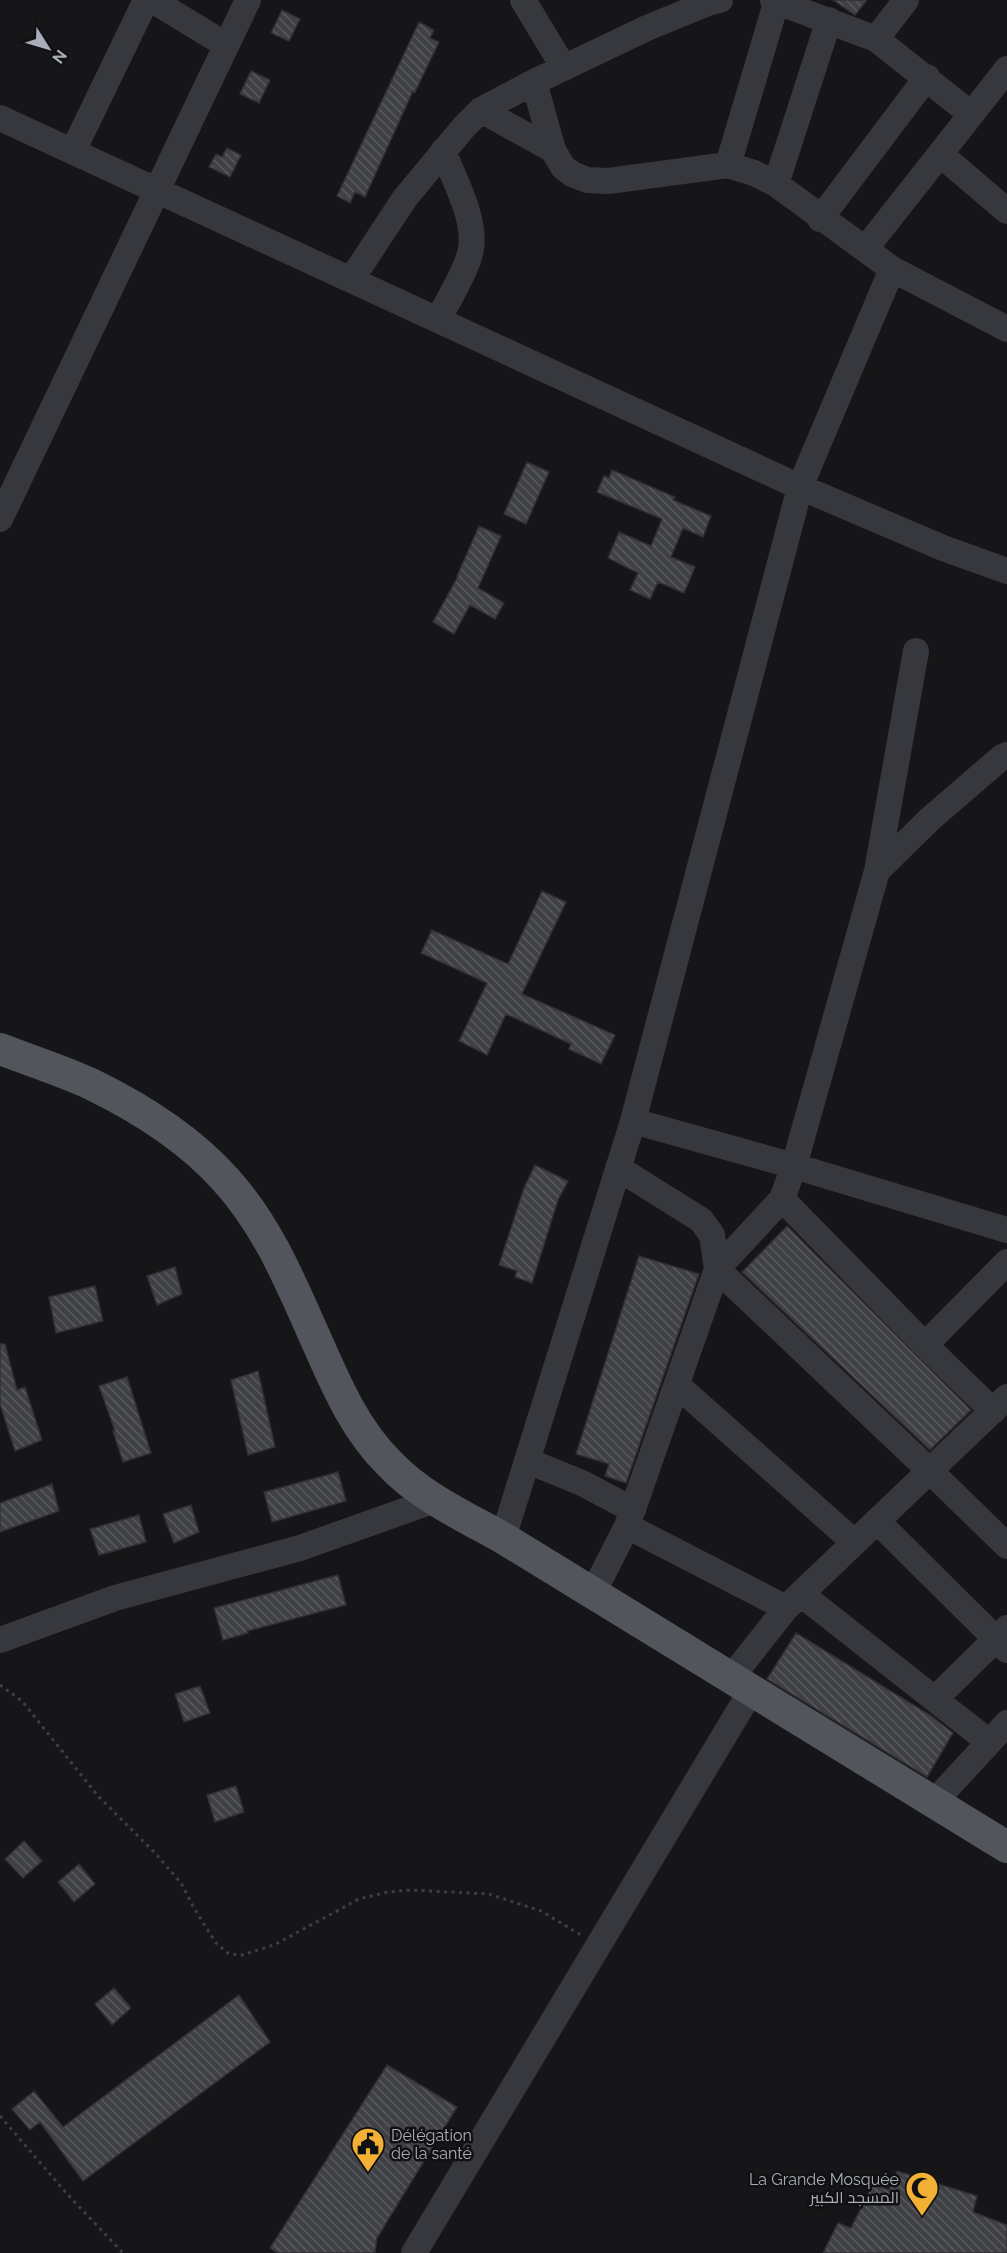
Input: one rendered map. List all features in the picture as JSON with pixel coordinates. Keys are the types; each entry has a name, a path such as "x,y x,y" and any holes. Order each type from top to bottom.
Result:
{"main road":[{"path":"0,1049 108,1093 153,1120 217,1170 253,1214 279,1257 340,1394 356,1421 389,1464 435,1500 503,1538 934,1802 1005,1842"}],"street":[{"path":"73,152 146,0"},
{"path":"152,0 226,45"},
{"path":"0,519 248,0"},
{"path":"523,0 564,68"},
{"path":"351,280 405,198 464,126 481,110 647,28 720,0"},
{"path":"728,165 775,0 876,39 971,114"},
{"path":"876,39 906,0"},
{"path":"776,184 829,20"},
{"path":"820,219 927,77"},
{"path":"534,82 553,150 563,167 572,174 587,180 608,181 728,165 754,173 776,184 820,219 866,248 892,269 1007,329"},
{"path":"866,248 971,114 1003,82"},
{"path":"481,110 553,150"},
{"path":"0,118 800,487 1007,572"},
{"path":"438,320 469,257 472,242 470,222 443,151"},
{"path":"940,154 1007,211"},
{"path":"503,1538 633,1121 800,487 892,269"},
{"path":"593,1593 630,1518 717,1269 782,1198 794,1166 876,871 916,651"},
{"path":"876,871 930,819 1005,756"},
{"path":"633,1121 794,1166 1007,1230"},
{"path":"618,1168 701,1220 712,1235 717,1269 1007,1546"},
{"path":"414,2253 598,1946 741,1685 793,1601 1000,1404 925,1345 782,1198"},
{"path":"925,1345 1007,1262"},
{"path":"677,1384 854,1542"},
{"path":"528,1461 582,1483 630,1518 793,1601 934,1699 989,1742"},
{"path":"0,1640 115,1598 300,1548 435,1500"},
{"path":"877,1521 1003,1639 934,1699"},
{"path":"934,1802 1007,1723"}],"path":[{"path":"0,1685 22,1701 98,1796 155,1853 181,1883 216,1942 229,1954 242,1955 274,1945 359,1899 388,1892 410,1890 489,1894 541,1911 598,1946"},
{"path":"0,2116 68,2195 123,2253"}],"building":[{"path":"833,0 867,0 855,15"},
{"path":"282,10 300,19 289,41 271,33"},
{"path":"419,22 434,30 430,38 439,42 415,92 413,91 365,197 355,192 350,203 337,196"},
{"path":"251,71 270,80 259,103 240,94"},
{"path":"227,148 241,155 230,177 209,167 216,154 222,157"},
{"path":"527,462 549,472 526,524 504,514"},
{"path":"612,470 675,497 673,500 711,516 703,537 683,528 671,557 695,567 684,593 658,582 650,599 630,590 638,573 608,558 619,532 651,546 662,519 597,492 604,476 609,478"},
{"path":"479,526 501,536 478,588 504,603 495,619 470,605 454,634 433,622 458,576"},
{"path":"542,891 566,902 522,994 615,1035 601,1064 569,1049 571,1044 506,1014 487,1055 459,1041 487,983 421,953 432,930 508,964"},
{"path":"535,1165 568,1181 558,1200 532,1283 515,1277 517,1271 499,1265 524,1188"},
{"path":"787,1226 971,1410 930,1450 742,1272"},
{"path":"639,1256 699,1274 626,1483 605,1476 609,1464 576,1454"},
{"path":"175,1267 182,1294 157,1305 147,1276"},
{"path":"95,1286 103,1321 56,1333 49,1297"},
{"path":"0,1344 5,1344 17,1390 25,1387 42,1440 15,1451 0,1404"},
{"path":"258,1371 275,1447 248,1455 231,1380"},
{"path":"127,1377 151,1453 123,1462 99,1386"},
{"path":"338,1472 346,1501 272,1522 264,1492"},
{"path":"52,1484 59,1511 0,1532 0,1503"},
{"path":"191,1505 199,1532 174,1543 163,1514"},
{"path":"139,1515 146,1542 99,1555 90,1529"},
{"path":"338,1575 346,1605 247,1631 248,1633 223,1640 214,1608"},
{"path":"796,1633 930,1715 953,1733 927,1777 767,1679"},
{"path":"200,1686 210,1713 184,1722 175,1694"},
{"path":"236,1786 244,1812 215,1822 207,1795"},
{"path":"24,1841 42,1861 23,1878 5,1859"},
{"path":"79,1864 95,1884 74,1902 58,1882"},
{"path":"114,1988 131,2008 112,2025 95,2004"},
{"path":"239,1995 270,2042 83,2181 40,2122 30,2130 12,2109 34,2091 63,2127"},
{"name":"Délégation de la santé","path":"387,2065 457,2107 377,2238 375,2253 278,2253 270,2248"},
{"name":"La Grande Mosquée المسجد الكبير","path":"897,2171 977,2196 973,2212 1007,2225 1007,2253 823,2253 838,2223 851,2228 873,2184 889,2190"}],"place":[{"name":"Délégation de la santé","path":"368,2173"},
{"name":"La Grande Mosquée المسجد الكبير","path":"922,2217"}]}
